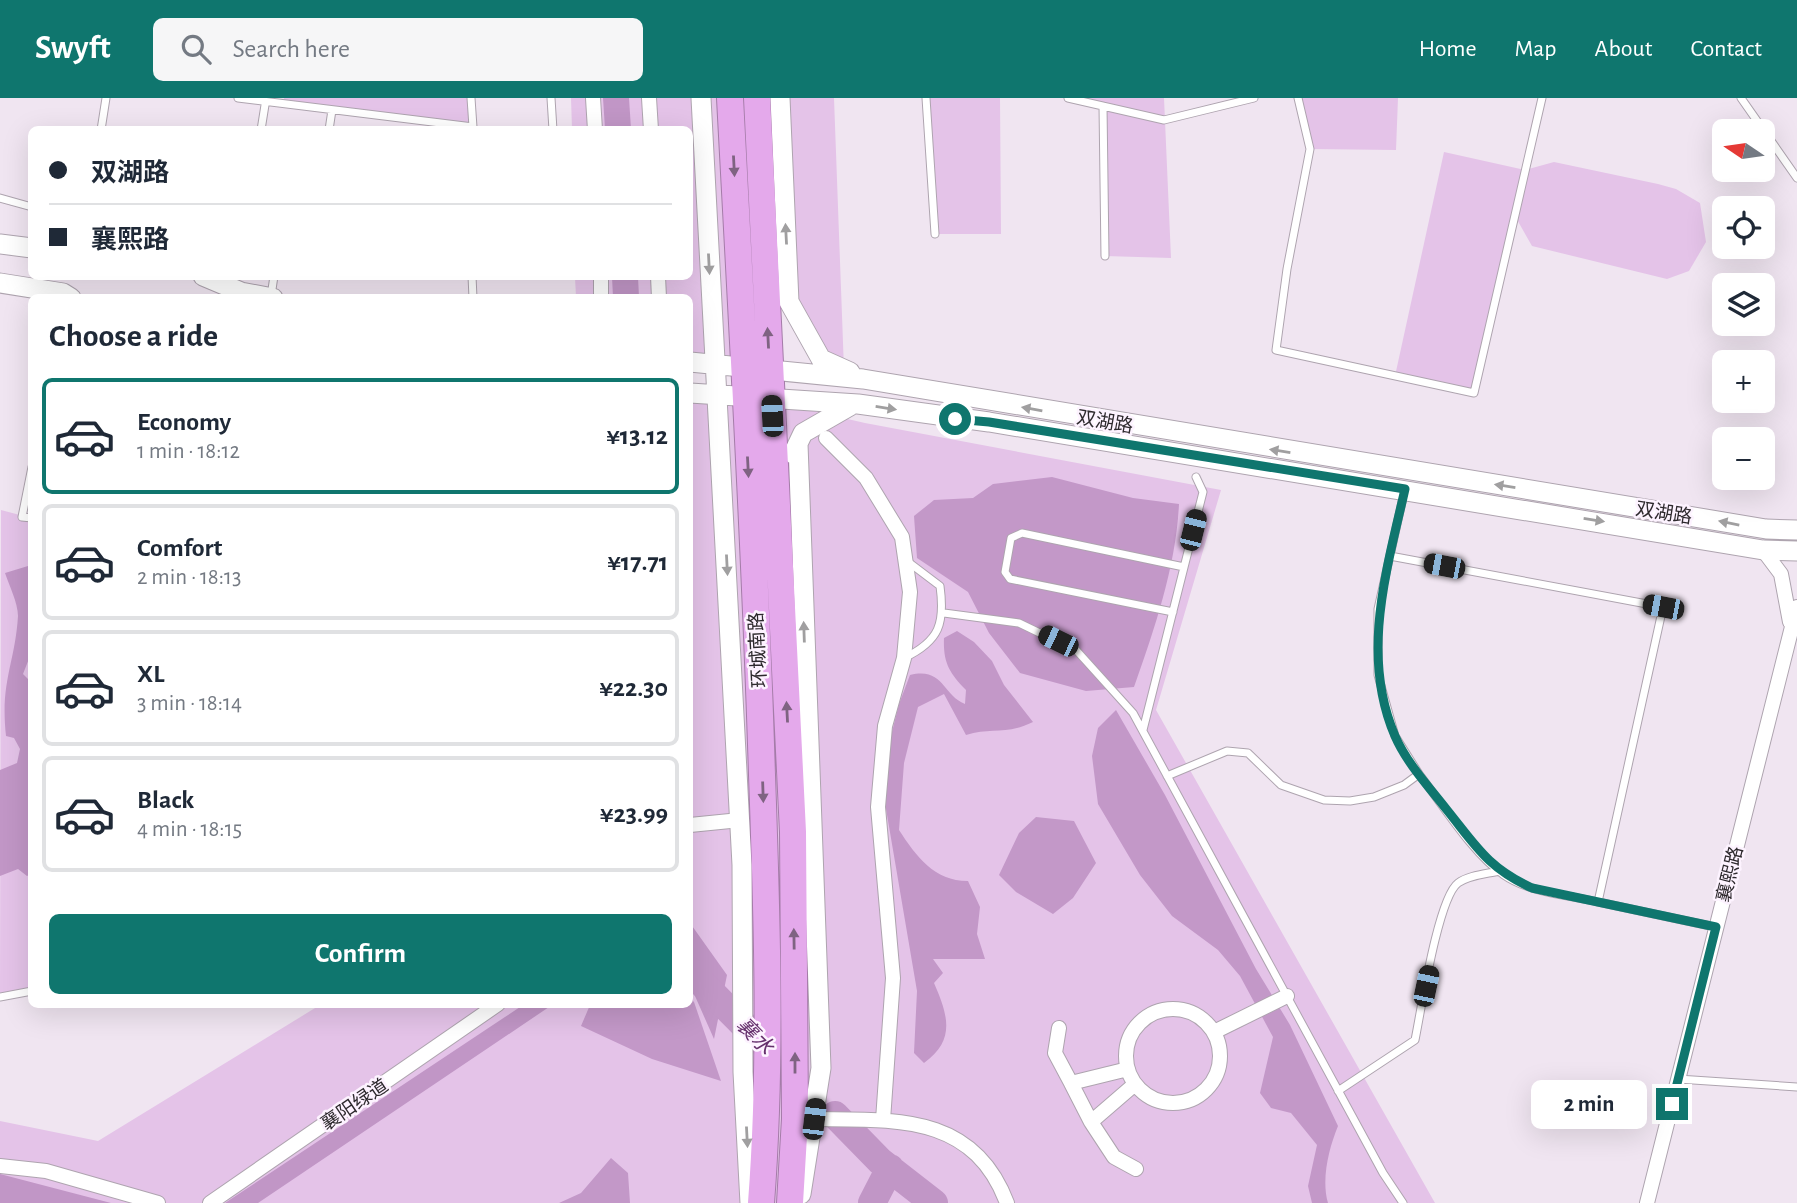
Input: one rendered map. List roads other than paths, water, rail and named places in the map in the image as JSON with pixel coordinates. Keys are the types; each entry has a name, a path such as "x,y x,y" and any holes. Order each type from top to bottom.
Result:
{"highway":[{"name":"环城南路","path":"730,98 757,368 771,400 776,489 793,832 795,1008 805,1119 790,1203"},
{"name":"环城南路","path":"757,98 764,258 757,368 744,398 760,692 769,994 768,1113 761,1203"}],"main road":[{"path":"701,98 740,820 743,1072 750,1203"},
{"path":"780,98 789,302"},
{"path":"0,244 28,247"},
{"path":"764,258 821,359 863,379"},
{"path":"212,280 241,292 253,294"},
{"path":"0,284 55,294"},
{"name":"双湖路","path":"693,362 863,379 1766,530 1797,530"},
{"name":"双湖路","path":"693,393 858,404 1405,489 1763,550 1797,551"},
{"path":"776,489 803,433 842,408 858,404"},
{"path":"797,444 821,1068 805,1119 799,1203"}],"street":[{"path":"593,98 595,126"},
{"path":"649,98 651,126"},
{"path":"825,438 866,478 902,537 911,592 904,658 885,726 878,807 893,978 884,1120"},
{"path":"1763,550 1782,574 1791,627"},
{"name":"襄熙路","path":"1647,1203 1797,607"},
{"path":"693,825 740,820"},
{"path":"1214,1032 1286,996"},
{"name":"襄阳绿道","path":"209,1203 492,1008"},
{"path":"1162,1010 1192,1012 1204,1020 1214,1032 1220,1063 1205,1090 1192,1099 1177,1103 1161,1101 1146,1095 1135,1084 1128,1069 1128,1047 1136,1026 1162,1010"},
{"path":"1059,1028 1055,1053 1091,1122 1114,1157 1136,1169"},
{"path":"1071,1083 1128,1069"},
{"path":"1091,1122 1135,1084"},
{"path":"805,1119 907,1122 955,1136 998,1179 1007,1203"},
{"path":"0,1166 46,1171 158,1203"}],"lane":[{"path":"102,126 106,98"},
{"path":"237,98 284,101 457,126"},
{"path":"471,98 473,126"},
{"path":"551,98 553,126"},
{"path":"926,98 935,234"},
{"path":"1068,98 1164,120 1254,98"},
{"path":"1298,98 1310,149 1287,269 1276,350 1474,393 1542,98"},
{"path":"1741,98 1797,178"},
{"path":"262,126 265,105"},
{"path":"1102,106 1105,256"},
{"path":"330,126 332,110"},
{"path":"0,198 28,206"},
{"path":"1142,731 1203,492 1196,477"},
{"path":"28,487 22,517 28,518"},
{"path":"1405,489 1378,609 1378,675 1395,736 1419,774 1483,855 1499,871 1532,888 1716,927"},
{"path":"1172,612 1010,579 1005,572 1011,538 1022,533 1184,568"},
{"path":"1390,556 1663,607 1598,901"},
{"path":"904,658 923,648 937,632 944,612 940,586 922,569 906,561"},
{"path":"944,612 1019,622 1077,651 1133,713 1338,1091 1403,1203"},
{"path":"1167,776 1227,751 1248,753 1281,785 1324,800 1350,802 1404,785 1419,774"},
{"path":"1338,1091 1415,1040 1444,905 1456,884 1474,876 1499,871"},
{"path":"0,997 28,992"},
{"path":"1678,1079 1797,1087"}],"waterway":[{"name":"襄水","path":"693,974 760,1041"},
{"path":"835,1115 880,1161 934,1203"},
{"path":"872,1203 890,1168"}]}
